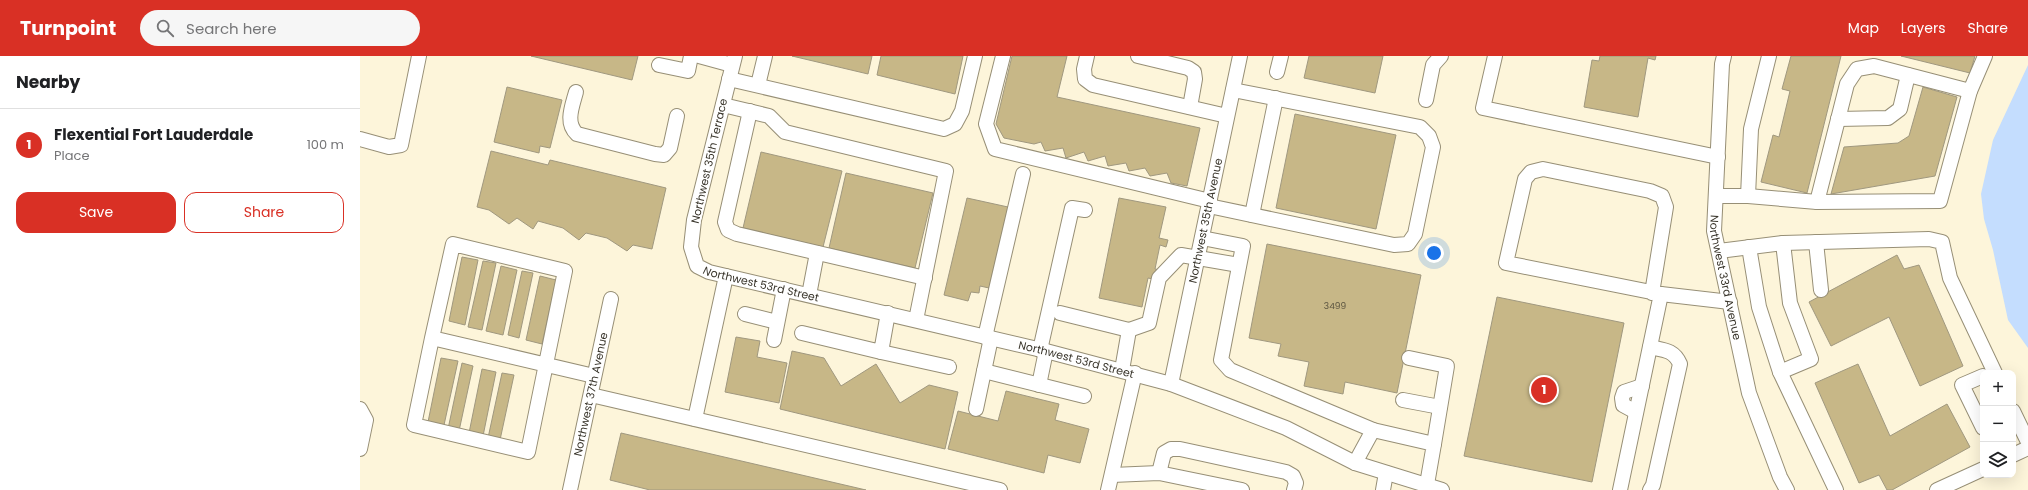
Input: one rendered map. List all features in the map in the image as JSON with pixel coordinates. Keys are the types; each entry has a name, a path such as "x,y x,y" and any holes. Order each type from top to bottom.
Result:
{"street":[{"path":"360,140 389,147 401,145 418,56"},
{"path":"659,65 688,71 691,56"},
{"path":"699,56 734,60"},
{"path":"758,85 765,56"},
{"path":"729,79 944,129 955,124 962,111 975,56"},
{"path":"1003,56 986,124 995,149 1252,215 1394,245 1408,244 1415,234 1433,147 1429,136 1420,127 1233,90"},
{"path":"1087,56 1084,69 1085,78 1092,85 1227,116"},
{"path":"1138,56 1188,68 1194,72 1195,79 1190,107"},
{"name":"Northwest 35th Avenue","path":"1171,384 1240,56"},
{"path":"1277,72 1281,56"},
{"path":"1426,100 1433,65 1441,56"},
{"path":"1495,56 1483,108 1718,157"},
{"name":"Northwest 33rd Avenue","path":"1724,56 1722,64 1714,230 1749,393 1780,477 1787,490"},
{"path":"1748,196 1751,129 1769,56"},
{"path":"1716,196 1748,196 1817,202 1940,201 1970,91 1985,56"},
{"name":"Northwest 35th Terrace","path":"697,266 691,247 694,220 734,60"},
{"path":"1817,202 1847,84 1857,69 1874,66 1970,91"},
{"path":"1838,119 1888,118 1900,109 1908,75"},
{"path":"576,92 570,120 571,129 577,134 655,154 664,155 670,148 677,116"},
{"path":"1252,215 1276,98"},
{"path":"723,105 769,116 785,132 946,171 916,320"},
{"path":"750,111 725,222 728,230 737,234 925,278"},
{"path":"1620,490 1636,412 1623,405 1622,398 1624,392 1642,386 1650,347 1656,293 1666,207 1662,196 1650,191 1543,169 1532,172 1525,179 1506,262 1656,293 1730,302"},
{"path":"976,409 984,372 988,337 1023,174"},
{"path":"1039,385 1043,351 1072,208 1085,210"},
{"path":"1202,238 1243,246 1221,360 1230,370 1373,430 1434,444"},
{"path":"1719,251 1783,243 1929,239 1942,242 1950,278 1989,370"},
{"path":"1816,242 1821,290"},
{"path":"1780,372 1811,359 1790,303 1783,243"},
{"path":"453,244 565,271 545,364 528,452 414,425 453,244"},
{"path":"1749,248 1759,307 1780,372 1836,490"},
{"path":"809,295 817,253"},
{"path":"1060,313 1129,330 1149,323 1159,278 1181,255 1239,265"},
{"name":"Northwest 53rd Street","path":"697,266 709,272 988,337 1171,384 1286,428 1355,463 1427,488 1442,490"},
{"path":"695,419 726,276"},
{"path":"774,340 784,289"},
{"name":"Northwest 37th Avenue","path":"570,490 611,299"},
{"path":"881,352 888,313"},
{"path":"745,314 777,322"},
{"path":"1108,490 1112,475 1128,372 1129,330"},
{"path":"802,333 949,367"},
{"path":"432,338 594,376"},
{"path":"1650,347 1671,351 1677,357 1680,364 1653,485 1650,490"},
{"path":"1409,358 1447,366 1427,488"},
{"path":"984,372 1084,396"},
{"path":"1980,377 1962,385 1980,422"},
{"path":"590,395 1000,490"},
{"path":"1403,400 1440,407"},
{"path":"360,409 366,420 360,449"},
{"path":"2016,417 2028,442"},
{"path":"1355,463 1373,430"},
{"path":"2016,454 2028,448"},
{"path":"1159,473 1164,453 1171,449 1180,449 1286,472 1293,476 1296,483 1294,490"},
{"path":"1937,490 1980,470"},
{"path":"1112,475 1159,473 1242,490"},
{"path":"1383,490 1386,473"}],"water":[{"path":"2028,65 2028,348 2008,320 1993,250 1984,219 1981,194 1993,140"}],"building":[{"path":"531,56 638,56 632,80"},
{"path":"792,56 872,56 868,74"},
{"path":"881,56 963,56 955,94 877,75"},
{"path":"1012,56 1067,56 1057,97 1200,128 1187,186 1171,183 1167,173 1150,176 1145,168 1129,171 1126,163 1108,166 1105,156 1088,161 1084,152 1066,158 1063,148 1045,151 1041,142 1034,144 1004,138 996,124"},
{"path":"1309,56 1383,56 1375,93 1304,78"},
{"path":"1600,56 1656,56 1655,60 1648,58 1638,117 1584,107 1592,60 1599,61"},
{"path":"1791,56 1841,56 1807,193 1761,182 1773,135 1779,137 1790,91 1782,89"},
{"path":"1901,56 1975,56 1970,73"},
{"path":"507,87 562,100 550,148 540,146 539,153 494,142"},
{"path":"1923,87 1957,97 1935,176 1831,194 1844,147 1898,143 1909,136"},
{"path":"1295,114 1396,135 1376,229 1276,208"},
{"path":"491,151 548,165 550,160 666,188 652,249 633,245 627,251 607,238 586,233 579,240 563,228 538,221 533,229 517,218 509,224 489,210 477,207"},
{"path":"761,152 842,171 823,247 743,228"},
{"path":"846,173 933,193 915,268 829,248"},
{"path":"967,198 1008,207 989,288 980,286 979,293 971,292 968,301 944,295"},
{"path":"1119,198 1166,207 1159,238 1168,240 1166,247 1160,245 1155,269 1160,270 1158,280 1148,278 1142,307 1099,298"},
{"path":"1267,244 1421,275 1397,393 1345,382 1343,394 1304,386 1309,362 1278,356 1281,344 1249,338"},
{"path":"1897,255 1904,269 1919,265 1963,366 1920,386 1889,317 1831,346 1809,302"},
{"path":"462,257 478,260 465,325 449,321"},
{"path":"483,261 496,263 482,330 468,327"},
{"path":"501,266 517,270 503,335 486,331"},
{"path":"522,271 533,273 519,338 508,335"},
{"path":"540,276 556,280 542,344 526,340"},
{"path":"1497,297 1624,323 1592,482 1464,456"},
{"path":"736,337 760,341 757,357 787,363 779,403 725,392"},
{"path":"792,351 824,358 841,386 876,364 900,403 929,385 958,392 945,449 780,409"},
{"path":"441,358 458,361 444,425 428,422"},
{"path":"462,363 473,366 459,431 448,429"},
{"path":"1858,364 1890,436 1947,404 1970,447 1892,490 1887,490 1879,475 1859,483 1815,383"},
{"path":"482,369 496,372 483,436 469,433"},
{"path":"502,373 514,375 500,440 488,438"},
{"path":"1006,391 1059,404 1055,420 1089,429 1080,463 1048,455 1044,473 948,449 958,411 998,421"},
{"path":"621,433 866,490 650,490 610,480"}],"place":[{"name":"Flexential Fort Lauderdale","path":"1544,390"}]}
